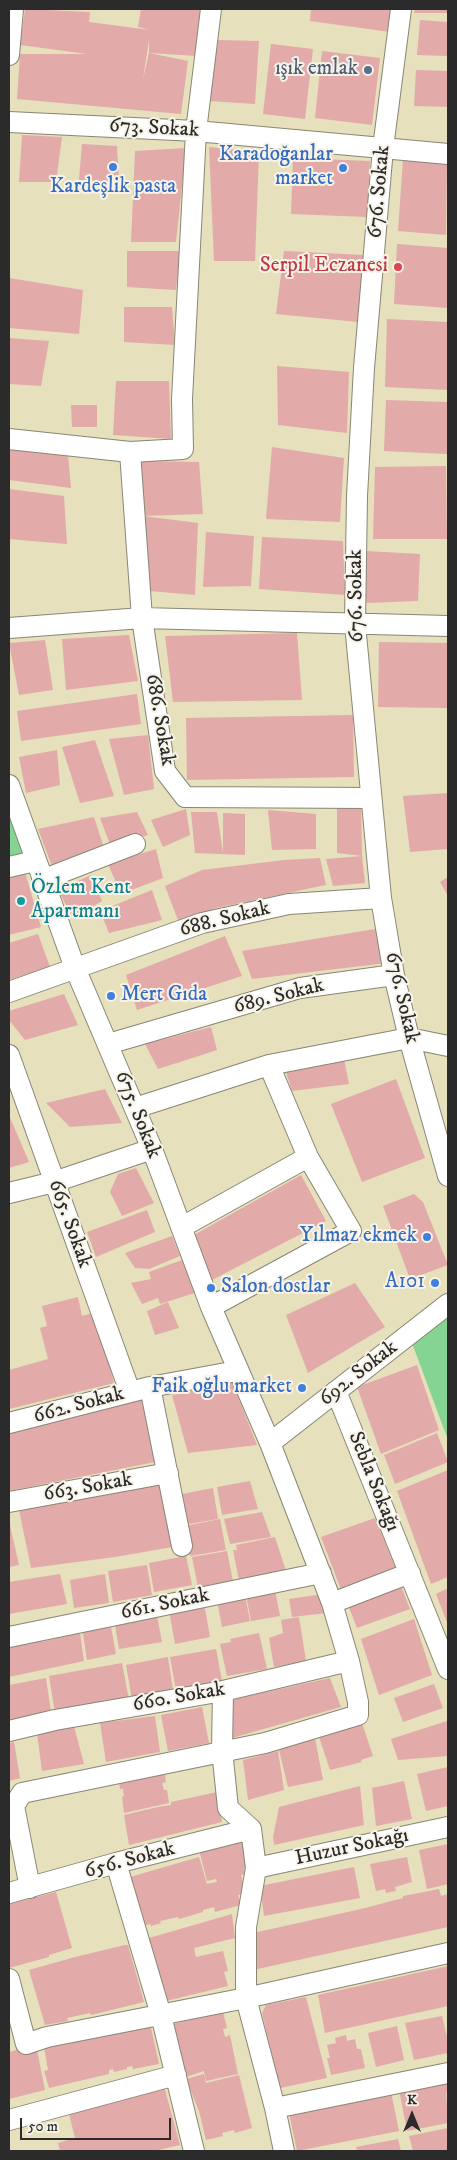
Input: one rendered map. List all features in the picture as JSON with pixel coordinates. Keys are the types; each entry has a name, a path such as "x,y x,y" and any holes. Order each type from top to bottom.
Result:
{"street":[{"path":"9,55 13,9"},
{"path":"9,439 130,452 183,449 182,399 196,131 211,9"},
{"name":"676. Sokak","path":"401,9 383,148 364,378 357,496 354,624 381,898 394,975 448,1176"},
{"name":"673. Sokak","path":"9,122 196,131 448,154"},
{"name":"686. Sokak","path":"130,452 142,618 164,771 185,797 371,798"},
{"path":"9,628 142,618 448,626"},
{"name":"675. Sokak","path":"9,785 75,968 152,1149 211,1307 237,1371 270,1443 321,1573 349,1662 358,1702 358,1715 265,1743 222,1750"},
{"path":"42,880 135,844"},
{"path":"9,867 35,861"},
{"name":"688. Sokak","path":"9,992 202,923 289,904 381,898"},
{"name":"689. Sokak","path":"108,1044 300,988 394,975"},
{"path":"134,1108 268,1065 410,1038 448,1046"},
{"name":"665. Sokak","path":"9,1055 130,1392"},
{"path":"211,1307 351,1230 308,1157 268,1065"},
{"path":"9,1193 54,1182 152,1149"},
{"path":"182,1228 308,1157"},
{"name":"692. Sokak","path":"270,1443 448,1304"},
{"name":"662. Sokak","path":"9,1423 150,1387 237,1371"},
{"path":"150,1387 182,1546"},
{"name":"Sebla Sokağı","path":"336,1391 448,1669"},
{"name":"663. Sokak","path":"9,1502 168,1473"},
{"name":"661. Sokak","path":"9,1637 321,1573"},
{"path":"332,1603 410,1573"},
{"name":"660. Sokak","path":"9,1731 55,1720 223,1691 349,1662"},
{"path":"223,1691 222,1750 228,1808 251,1829 256,1868 246,1928 246,1998 275,2108 284,2151"},
{"path":"30,1888 14,1806 22,1793 222,1750"},
{"name":"Huzur Sokağı","path":"256,1868 448,1828"},
{"name":"656. Sokak","path":"9,1893 116,1863 251,1829"},
{"path":"116,1863 162,2015 194,2151"},
{"path":"9,1979 26,2044 46,2037 246,1998 448,1953"},
{"path":"275,2108 448,2073"},
{"path":"9,2120 176,2075"}],"green space":[{"path":"9,792 35,861 9,867"},
{"path":"448,1316 448,1440 412,1343"}],"building":[{"path":"25,9 90,12 89,22 150,30 138,27 141,9 205,9 197,56 149,53 188,61 181,114 17,99 20,54 87,54 20,45","holes":["149,40 149,53 143,79"]},
{"path":"311,9 394,9 390,32 310,21"},
{"path":"415,9 448,9 448,13 414,13"},
{"path":"420,20 448,22 448,56 417,55"},
{"path":"216,40 259,41 255,104 209,101"},
{"path":"271,44 313,49 305,119 263,114"},
{"path":"322,51 380,58 372,125 315,118"},
{"path":"416,70 448,71 448,107 414,106"},
{"path":"22,135 62,137 56,182 19,182"},
{"path":"82,144 117,146 119,182 79,180"},
{"path":"209,147 259,152 255,261 214,261"},
{"path":"186,148 176,242 131,242 135,151"},
{"path":"293,158 370,161 367,217 291,214"},
{"path":"403,159 447,163 446,235 398,231"},
{"path":"397,244 448,248 448,308 394,304"},
{"path":"127,251 180,251 176,290 127,287"},
{"path":"284,251 364,255 358,322 276,314"},
{"path":"9,278 83,290 79,334 9,328"},
{"path":"124,307 172,307 175,345 124,342"},
{"path":"387,319 448,322 448,390 385,387"},
{"path":"9,338 49,341 41,386 9,384"},
{"path":"277,366 349,372 347,433 278,425"},
{"path":"116,381 169,381 171,439 113,435"},
{"path":"386,400 448,402 447,454 384,451"},
{"path":"71,405 97,405 97,427 72,427"},
{"path":"272,447 344,458 340,522 266,519"},
{"path":"9,448 68,455 71,488 9,480"},
{"path":"141,461 199,462 203,514 143,516"},
{"path":"446,466 447,539 373,539 375,467"},
{"path":"9,489 64,496 67,544 9,539"},
{"path":"143,516 198,523 195,595 150,591"},
{"path":"206,532 254,536 251,586 203,587"},
{"path":"262,537 343,541 345,595 259,589"},
{"path":"366,551 420,554 418,601 366,603"},
{"path":"297,633 302,700 173,702 165,636"},
{"path":"129,635 138,681 66,690 62,639"},
{"path":"45,640 53,690 19,695 9,643"},
{"path":"379,642 448,643 448,708 378,707"},
{"path":"137,694 141,724 21,741 17,711"},
{"path":"353,715 354,777 187,780 186,718"},
{"path":"148,735 154,789 124,795 109,739"},
{"path":"95,740 114,796 80,803 62,747"},
{"path":"57,750 60,785 26,793 19,757"},
{"path":"448,793 448,849 410,852 403,796"},
{"path":"361,804 362,856 337,853 337,806"},
{"path":"186,809 190,835 163,847 151,820"},
{"path":"268,810 316,814 316,849 272,850"},
{"path":"137,812 148,835 111,847 100,818"},
{"path":"191,812 217,812 223,853 223,813 245,814 245,855 195,853"},
{"path":"94,817 105,851 53,869 38,829"},
{"path":"156,849 163,878 121,894 108,864"},
{"path":"362,856 365,883 333,886 326,859"},
{"path":"320,858 326,885 216,908 179,923 165,886 202,870 284,860"},
{"name":"Özlem Kent Apartmanı","path":"25,872 41,927 9,935 9,876"},
{"path":"91,875 102,901 73,918 58,890"},
{"path":"448,877 448,896 440,882"},
{"path":"152,890 162,920 109,933 100,911"},
{"path":"375,929 387,963 252,979 242,951"},
{"path":"38,934 50,967 9,980 9,943"},
{"path":"225,936 242,976 137,1010 126,975"},
{"path":"64,994 78,1025 25,1040 9,1020 9,1011"},
{"path":"211,1027 217,1050 158,1069 145,1044"},
{"path":"344,1059 349,1084 292,1091 285,1069"},
{"path":"396,1079 425,1158 362,1182 331,1104"},
{"path":"105,1089 122,1123 70,1127 46,1103"},
{"path":"9,1115 29,1162 9,1168"},
{"path":"136,1168 154,1203 122,1216 110,1192 118,1174"},
{"path":"301,1175 326,1221 212,1280 194,1235"},
{"path":"414,1194 423,1202 448,1265 410,1279 383,1206"},
{"path":"147,1210 155,1232 96,1257 87,1232"},
{"path":"172,1236 180,1256 149,1269 135,1268 125,1253"},
{"path":"182,1260 195,1293 160,1304 158,1298 142,1304 131,1283 151,1279 149,1272"},
{"path":"355,1283 385,1327 308,1373 286,1315"},
{"path":"78,1297 82,1316 97,1312 114,1383 9,1409 9,1370 48,1359 40,1328 47,1326 42,1306"},
{"path":"168,1302 179,1328 155,1335 147,1311"},
{"path":"417,1365 439,1430 381,1454 357,1387"},
{"path":"232,1382 257,1445 188,1453 172,1395"},
{"path":"143,1398 155,1462 9,1491 9,1428"},
{"path":"437,1433 448,1462 395,1484 384,1455"},
{"path":"448,1470 448,1577 431,1584 397,1491"},
{"path":"166,1480 178,1546 115,1557 31,1568 18,1505"},
{"path":"250,1481 258,1509 222,1515 217,1487"},
{"path":"213,1488 218,1519 183,1525 177,1495"},
{"path":"262,1512 271,1537 230,1544 224,1519"},
{"path":"375,1518 398,1574 343,1595 321,1537"},
{"path":"220,1519 226,1550 190,1556 185,1526"},
{"path":"9,1521 19,1565 9,1567"},
{"path":"275,1537 286,1571 239,1581 233,1550 237,1550 236,1545"},
{"path":"227,1551 233,1581 198,1588 192,1557"},
{"path":"186,1556 192,1585 154,1592 149,1563"},
{"path":"147,1565 152,1595 113,1602 108,1571"},
{"path":"60,1574 67,1604 9,1614 9,1582"},
{"path":"105,1574 109,1603 74,1608 70,1580"},
{"path":"401,1586 410,1609 357,1628 348,1605"},
{"path":"448,1588 448,1625 436,1594"},
{"path":"275,1590 280,1616 251,1621 246,1595"},
{"path":"323,1594 327,1613 292,1617 289,1599"},
{"path":"245,1595 250,1621 222,1627 217,1600"},
{"path":"204,1603 210,1637 175,1644 169,1610"},
{"path":"156,1611 162,1642 119,1649 114,1619"},
{"path":"299,1617 306,1661 274,1667 269,1638 283,1633 281,1620"},
{"path":"414,1619 432,1675 379,1695 361,1639"},
{"path":"110,1621 116,1654 87,1660 82,1627"},
{"path":"80,1633 84,1661 9,1677 9,1641 40,1635 41,1642"},
{"path":"259,1633 267,1669 227,1676 220,1644 231,1642 230,1639"},
{"path":"216,1649 222,1681 176,1690 170,1657"},
{"path":"168,1657 173,1690 132,1699 126,1665"},
{"path":"122,1663 129,1700 55,1713 49,1676"},
{"path":"46,1678 51,1712 9,1721 9,1685"},
{"path":"330,1678 341,1707 232,1738 226,1701"},
{"path":"434,1684 443,1708 403,1722 394,1698"},
{"path":"202,1707 209,1743 168,1751 161,1715"},
{"path":"155,1716 160,1752 106,1762 100,1723"},
{"path":"447,1721 448,1756 398,1760 391,1739"},
{"path":"362,1723 373,1756 361,1760 362,1762 330,1770 319,1737"},
{"path":"74,1726 84,1764 42,1771 37,1733"},
{"path":"315,1738 323,1780 288,1787 278,1746"},
{"path":"14,1742 20,1778 9,1781 9,1743"},
{"path":"278,1751 284,1790 248,1800 243,1760"},
{"path":"164,1767 166,1782 162,1783 164,1790 167,1790 169,1803 124,1813 123,1789 120,1789 118,1776"},
{"path":"448,1767 448,1806 426,1811 417,1774"},
{"path":"404,1781 412,1819 376,1826 372,1788"},
{"path":"360,1786 364,1825 274,1845 273,1837 279,1807"},
{"path":"217,1792 222,1822 129,1845 124,1815 171,1805 171,1802"},
{"path":"246,1837 248,1867 244,1868 245,1874 241,1875 244,1886 242,1886 243,1894 238,1895 241,1905 215,1912 214,1907 179,1919 178,1917 160,1921 161,1923 151,1926 150,1924 143,1926 130,1877 199,1857 207,1884 217,1882 216,1879 207,1881 199,1850"},
{"path":"448,1844 448,1884 427,1889 419,1850"},
{"path":"407,1857 412,1882 395,1887 396,1891 386,1893 385,1889 376,1891 370,1864"},
{"path":"354,1867 360,1898 264,1916 260,1886"},
{"path":"439,1889 441,1896 448,1894 448,1927 253,1970 249,1934"},
{"path":"56,1892 72,1948 49,1955 49,1957 9,1968 9,1904"},
{"path":"232,1914 235,1938 194,1948 196,1957 223,1951 228,1971 224,1972 228,1986 166,2001 149,1938"},
{"path":"128,1945 144,2002 91,2015 90,2013 67,2018 68,2021 45,2025 29,1970"},
{"path":"448,1966 448,2006 325,2033 318,1995"},
{"path":"306,1997 327,2078 280,2088 262,2013 266,2005"},
{"path":"223,2012 227,2028 223,2029 225,2037 230,2035 238,2074 206,2081 204,2071 186,2077 173,2024"},
{"path":"442,2016 448,2041 448,2053 414,2060 405,2023"},
{"path":"150,2023 159,2064 133,2069 132,2066 114,2072 113,2069 109,2070 109,2074 49,2088 44,2071 48,2070 44,2047"},
{"path":"397,2026 404,2060 376,2067 368,2033"},
{"path":"346,2035 347,2041 355,2039 357,2049 361,2049 365,2068 331,2075 327,2058 330,2058 327,2045 336,2043 335,2038"},
{"path":"36,2045 45,2090 9,2099 9,2052"},
{"path":"204,2074 206,2083 239,2075 252,2128 235,2133 234,2130 222,2133 223,2136 206,2140 199,2111 186,2079"},
{"path":"448,2081 448,2096 446,2091 448,2123 407,2131 399,2090"},
{"path":"164,2086 180,2145 154,2151 60,2151 58,2143 75,2138 68,2110"},
{"path":"391,2092 399,2131 297,2151 289,2113"},
{"path":"448,2128 448,2151 413,2151 409,2136"},
{"path":"398,2139 401,2151 357,2151 356,2147"}],"place":[{"name":"ışık emlak","path":"368,70"},
{"name":"Kardeşlik pasta","path":"113,167"},
{"name":"Karadoğanlar market","path":"343,168"},
{"name":"Serpil Eczanesi","path":"398,267"},
{"name":"Özlem Kent Apartmanı","path":"21,901"},
{"name":"Mert Gıda","path":"111,996"},
{"name":"Yılmaz ekmek","path":"427,1237"},
{"name":"A101","path":"435,1283"},
{"name":"Salon dostlar","path":"211,1288"},
{"name":"Faik oğlu market","path":"302,1388"}]}
